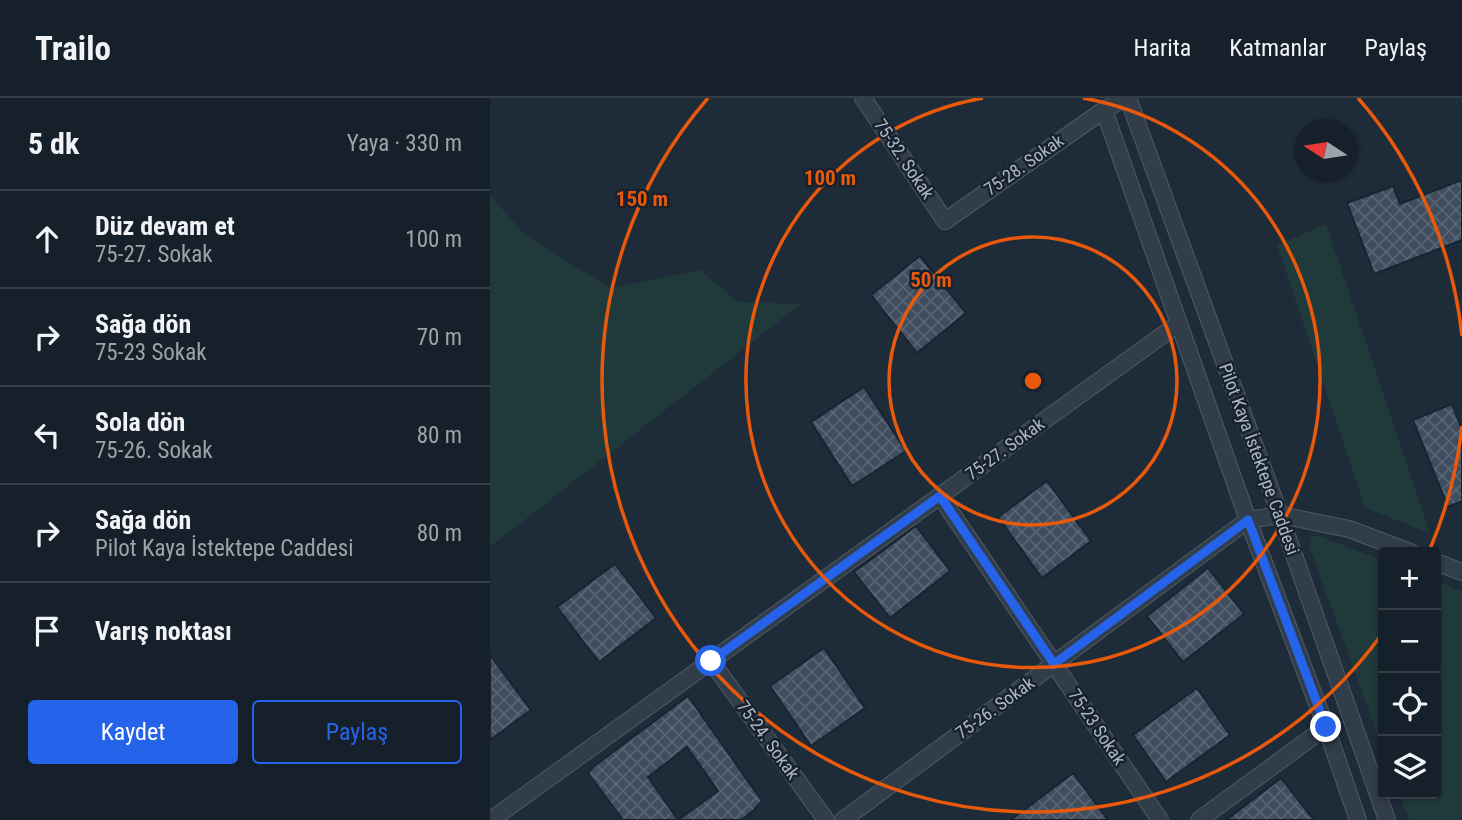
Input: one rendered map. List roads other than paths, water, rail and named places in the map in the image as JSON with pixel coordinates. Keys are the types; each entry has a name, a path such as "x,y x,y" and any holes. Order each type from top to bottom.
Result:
{"street":[{"name":"75-32. Sokak","path":"863,98 945,220"},
{"name":"75-28. Sokak","path":"945,220 1117,101"},
{"name":"Pilot Kaya İstektepe Caddesi","path":"1117,101 1178,324 1358,820"},
{"name":"Pilot Kaya İstektepe Caddesi","path":"1117,101 1280,515 1387,820"},
{"name":"75-27. Sokak","path":"491,820 1178,324"},
{"name":"75-23 Sokak","path":"940,496 1160,820"},
{"path":"1248,520 1280,515 1349,529 1397,547"},
{"name":"75-26. Sokak","path":"843,820 1248,520"},
{"path":"1441,564 1462,572"},
{"name":"75-24. Sokak","path":"711,661 826,820"},
{"path":"1199,820 1326,727"}]}
